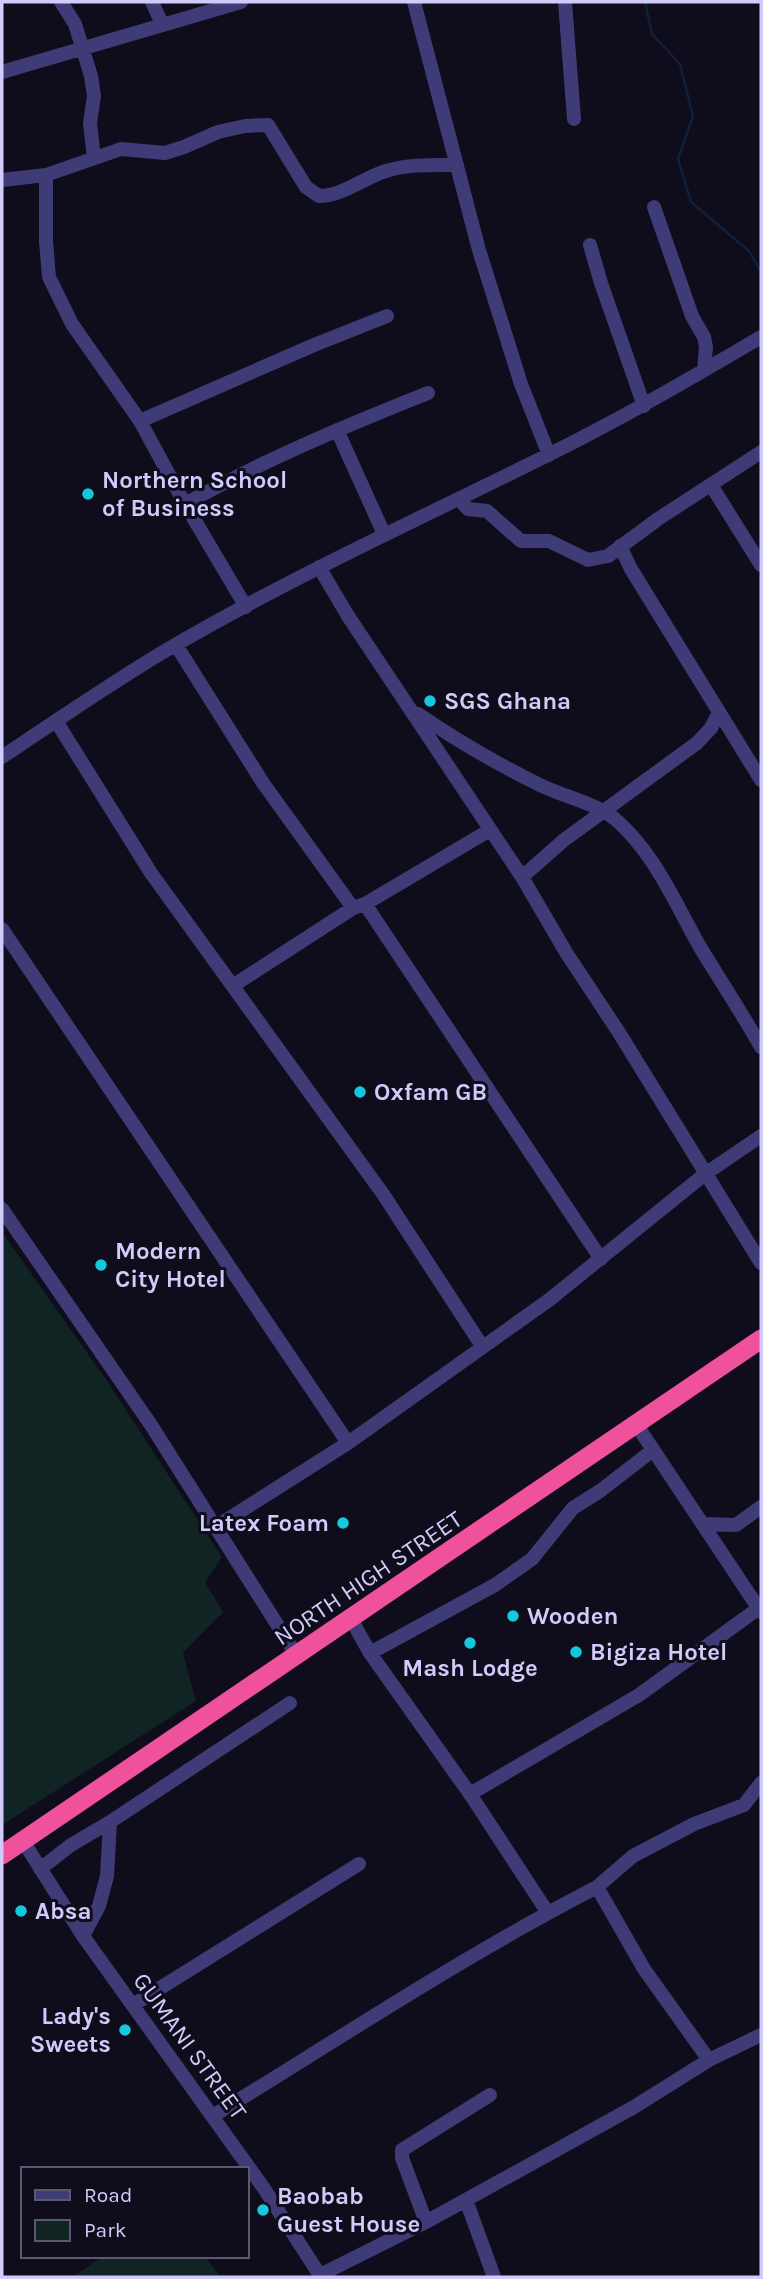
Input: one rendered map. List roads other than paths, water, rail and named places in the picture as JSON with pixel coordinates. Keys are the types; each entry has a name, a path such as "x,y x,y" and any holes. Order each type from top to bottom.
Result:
{"highway":[{"name":"NORTH HIGH STREET","path":"2,1855 761,1339"}],"street":[{"path":"61,2 75,24 91,76 94,96 90,123 94,158"},
{"path":"152,2 162,24"},
{"path":"2,72 241,2"},
{"path":"414,2 482,262 521,384 549,455"},
{"path":"565,2 574,119"},
{"path":"2,180 46,175 121,149 164,153 218,132 258,124 268,125 306,187 319,196 339,192 399,167 457,165"},
{"path":"46,175 49,277 72,324 140,421 246,607"},
{"path":"654,207 692,316 704,338 704,370"},
{"path":"590,245 643,406"},
{"path":"140,421 387,316"},
{"path":"2,757 176,645 319,567 643,406 761,337"},
{"path":"185,504 238,474 428,393"},
{"path":"337,430 384,534"},
{"path":"459,499 468,509 486,511 521,541 549,541 588,560 608,556 761,452"},
{"path":"711,485 761,565"},
{"path":"620,546 631,569 719,712 755,754 761,780"},
{"path":"319,567 348,616 522,877 567,954 618,1031 761,1263"},
{"path":"176,645 263,783 359,906 601,1259"},
{"path":"412,710 490,761 602,811 637,841 655,866 712,967 755,1021 761,1047"},
{"path":"522,877 602,811 697,743 711,728 719,712"},
{"path":"56,721 151,873 383,1194 482,1346"},
{"path":"234,985 359,906 490,830"},
{"path":"2,929 348,1443"},
{"path":"214,1528 348,1443 549,1300 705,1174 761,1136"},
{"path":"2,1209 151,1425 297,1656"},
{"path":"470,1794 639,1695 760,1610 636,1424"},
{"path":"370,1653 495,1585 532,1559 573,1508 653,1450"},
{"path":"703,1524 736,1525 761,1507"},
{"path":"351,1619 370,1653 470,1794 548,1913"},
{"path":"40,1869 71,1845 290,1703"},
{"path":"213,2116 424,1986 597,1887 633,1856 694,1824 744,1805 761,1783"},
{"path":"83,1936 114,1875 110,1822"},
{"name":"GUMANI STREET","path":"23,1841 83,1936 263,2187 320,2276"},
{"path":"133,2005 359,1864"},
{"path":"597,1887 644,1969 709,2060"},
{"path":"320,2276 426,2222 634,2106 709,2060 761,2035"},
{"path":"426,2222 402,2158 402,2150 490,2095"},
{"path":"466,2200 494,2277"}],"waterway":[{"path":"645,2 652,34 680,64 693,116 678,159 691,202 749,251 761,272"}],"place":[{"name":"Northern School of Business","path":"88,494"},
{"name":"SGS Ghana","path":"430,701"},
{"name":"Oxfam GB","path":"360,1092"},
{"name":"Modern City Hotel","path":"101,1265"},
{"name":"Latex Foam","path":"343,1523"},
{"name":"Wooden","path":"513,1616"},
{"name":"Mash Lodge","path":"470,1643"},
{"name":"Bigiza Hotel","path":"576,1652"},
{"name":"Absa","path":"21,1911"},
{"name":"Lady's Sweets","path":"125,2030"},
{"name":"Baobab Guest House","path":"263,2210"}]}
